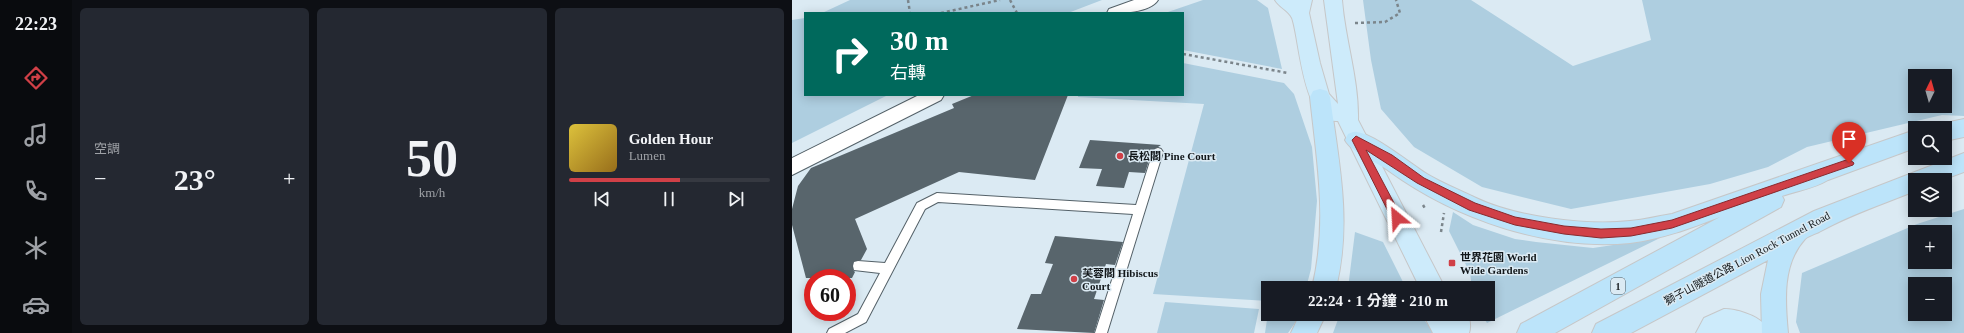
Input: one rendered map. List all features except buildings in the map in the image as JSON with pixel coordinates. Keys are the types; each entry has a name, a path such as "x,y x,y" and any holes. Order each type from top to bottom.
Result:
{"highway":[{"path":"1320,97 1334,227 1333,248 1326,281"},
{"path":"1952,131 1964,128"},
{"path":"1352,130 1420,181 1472,207 1515,221 1564,230 1595,233 1631,232 1672,224 1820,173"},
{"name":"1","path":"1530,333 1655,266 1820,173 1908,142"},
{"name":"獅子山隧道公路 Lion Rock Tunnel Road","path":"1935,173 1964,162"},
{"name":"獅子山隧道公路 Lion Rock Tunnel Road","path":"1605,333 1755,255 1822,218 1908,183"},
{"path":"1775,333 1773,294 1776,270 1786,246 1799,230"},
{"path":"1304,333 1310,321"}],"main road":[{"path":"1284,0 1301,6 1310,63 1320,97 1329,109 1352,130 1429,281"},
{"path":"1333,0 1352,130"},
{"path":"1440,321 1441,324 1457,330 1457,321"},
{"path":"1709,333 1714,325 1722,321 1730,321 1743,325 1755,333"}],"street":[{"path":"1118,12 1150,0"},
{"path":"792,167 933,96"}],"lane":[{"path":"1101,333 1158,152"},
{"path":"833,333 862,318 920,206 937,197 1140,210"},
{"path":"858,266 889,268"}],"path":[{"path":"908,0 910,12"},
{"path":"946,12 1000,0"},
{"path":"1010,0 1016,12"},
{"path":"1354,24 1385,22 1400,13 1396,0"},
{"path":"1184,54 1288,73"},
{"path":"1441,232 1443,220"}],"shaded area":[{"path":"850,0 1102,0 1071,12 824,12"},
{"path":"1203,0 1257,0 1268,8 1282,69 1184,50 1184,12 1168,12"},
{"path":"1363,0 1471,0 1573,66 1651,40 1642,0 1964,0 1964,116 1942,115 1917,121 1908,121 1908,123 1807,147 1768,167 1710,184 1571,209 1482,187 1414,147 1381,109 1371,60"},
{"path":"804,18 804,96 886,96 792,143 792,20"},
{"path":"1184,63 1284,83 1294,94 1312,147 1317,201 1311,269 1308,281 1261,281 1261,301 1153,294 1204,104 1078,96 1184,96"},
{"path":"1964,209 1964,333 1800,333 1796,322 1802,273 1908,228 1908,269 1952,269 1952,225 1915,225 1939,217 1952,217 1952,213"},
{"path":"1453,212 1473,225 1515,239 1536,242 1593,248 1660,238 1495,319 1495,281 1471,281 1470,273 1449,231"},
{"path":"1355,232 1383,242 1402,281 1349,281"},
{"path":"1165,302 1259,309 1254,333 1157,333"},
{"path":"1267,321 1296,321 1288,333 1265,333"},
{"path":"1337,321 1425,321 1434,333 1333,333"}],"place":[{"name":"長松閣 Pine Court","path":"1120,156"},
{"name":"世界花園 World Wide Gardens","path":"1452,263"},
{"name":"芙蓉閣 Hibiscus Court","path":"1074,279"}],"route":[{"path":"1397,218 1356,140 1388,158 1420,181 1472,207 1515,221 1564,230 1601,233 1631,232 1672,224 1849,163"}]}
